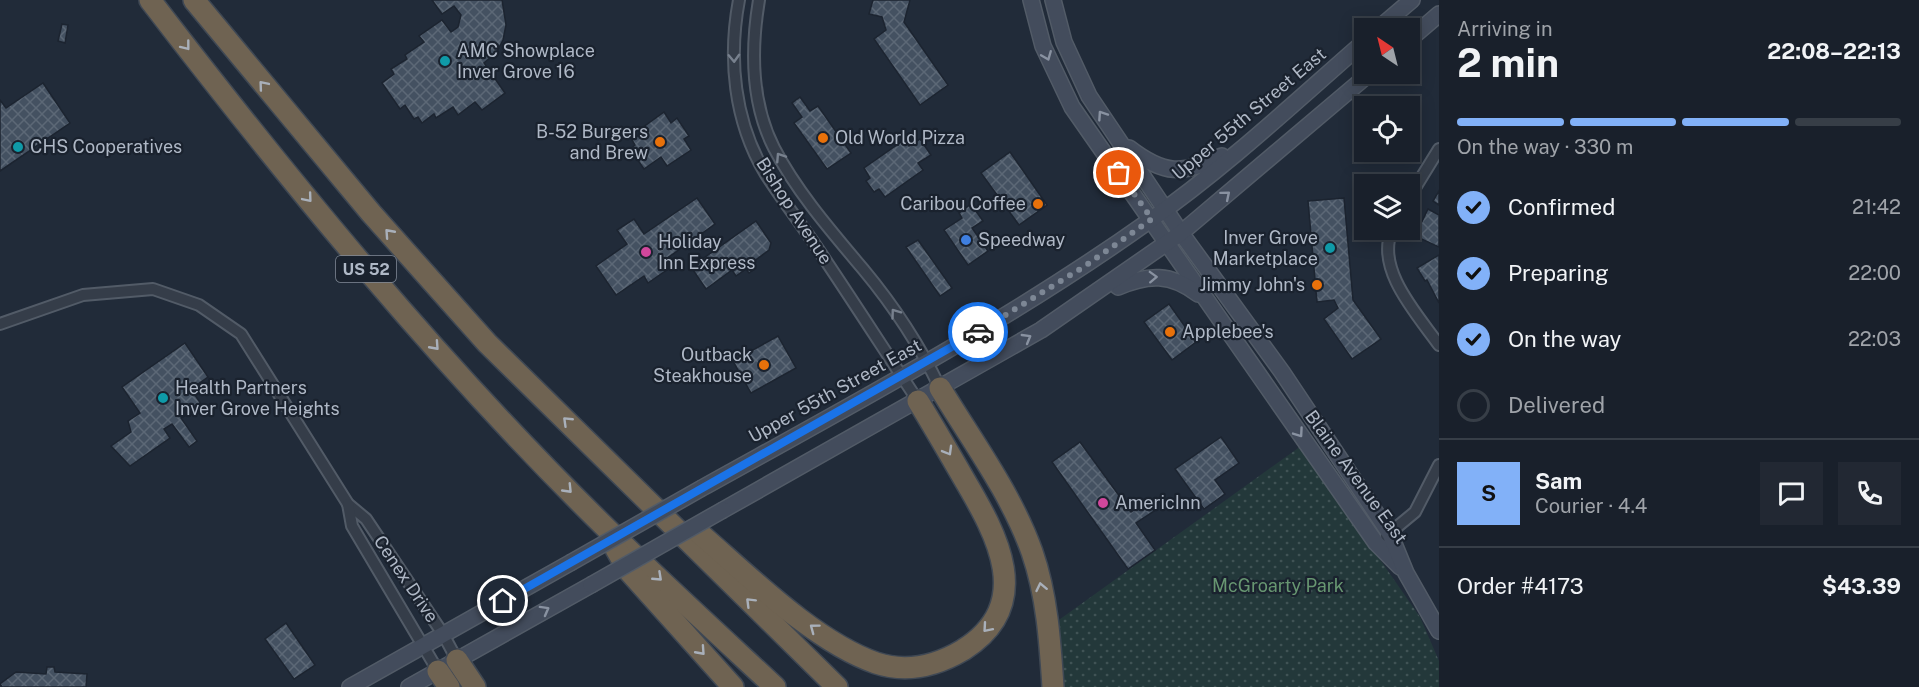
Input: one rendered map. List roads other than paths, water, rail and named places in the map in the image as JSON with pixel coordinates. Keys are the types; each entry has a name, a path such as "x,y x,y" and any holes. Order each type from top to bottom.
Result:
{"highway":[{"name":"US 52","path":"150,0 259,140 360,262 470,386 601,523 775,687"},
{"name":"US 52","path":"194,0 370,213 487,343 837,687"},
{"path":"940,388 1012,505 1032,553 1049,624 1053,687"},
{"path":"609,462 667,505 771,596 824,635 877,663 916,668 938,663 953,656 984,632 997,616 1004,572 993,529 918,400"},
{"path":"601,523 628,570 733,687"},
{"path":"457,660 475,687"}],"street":[{"name":"Bishop Avenue","path":"739,0 734,25 734,62 741,112 751,142 780,196 918,400"},
{"name":"Bishop Avenue","path":"759,0 755,27 756,88 773,147 812,206 865,271 928,362 940,388"},
{"name":"Blaine Avenue East","path":"1031,0 1040,39 1059,86 1376,543 1406,573"},
{"name":"Blaine Avenue East","path":"1053,0 1064,42 1079,76 1181,233 1282,372 1390,534 1406,573"},
{"path":"1391,18 1412,0"},
{"path":"1420,30 1439,14"},
{"name":"Upper 55th Street East","path":"350,687 928,362 1033,299 1165,209 1246,145 1354,51"},
{"path":"409,687 443,679 457,660 1041,330 1181,233 1357,84"},
{"path":"1120,141 1144,160 1173,171 1184,171 1204,165 1246,145"},
{"path":"1420,180 1439,149"},
{"path":"1389,240 1386,252 1392,269 1439,345"},
{"path":"1079,304 1135,279 1156,276 1187,285 1209,304"},
{"name":"Cenex Drive","path":"0,324 83,295 153,289 199,305 241,334 348,504 366,519 443,634 457,660"},
{"path":"1376,543 1415,512 1439,465"},
{"name":"Cenex Drive","path":"348,504 352,526 443,679"},
{"path":"1406,573 1439,631"}],"place":[{"name":"AMC Showplace Inver Grove 16","path":"445,61"},
{"name":"Old World Pizza","path":"823,138"},
{"name":"B-52 Burgers and Brew","path":"660,142"},
{"name":"CHS Cooperatives","path":"18,147"},
{"name":"Caribou Coffee","path":"1038,204"},
{"name":"Speedway","path":"966,240"},
{"name":"Inver Grove Marketplace","path":"1330,248"},
{"name":"Holiday Inn Express","path":"646,252"},
{"name":"Jimmy John's","path":"1317,285"},
{"name":"Applebee's","path":"1170,332"},
{"name":"Outback Steakhouse","path":"764,365"},
{"name":"Health Partners Inver Grove Heights","path":"163,398"},
{"name":"AmericInn","path":"1103,503"}],"park label":[{"name":"McGroarty Park","path":"1278,586"}]}
